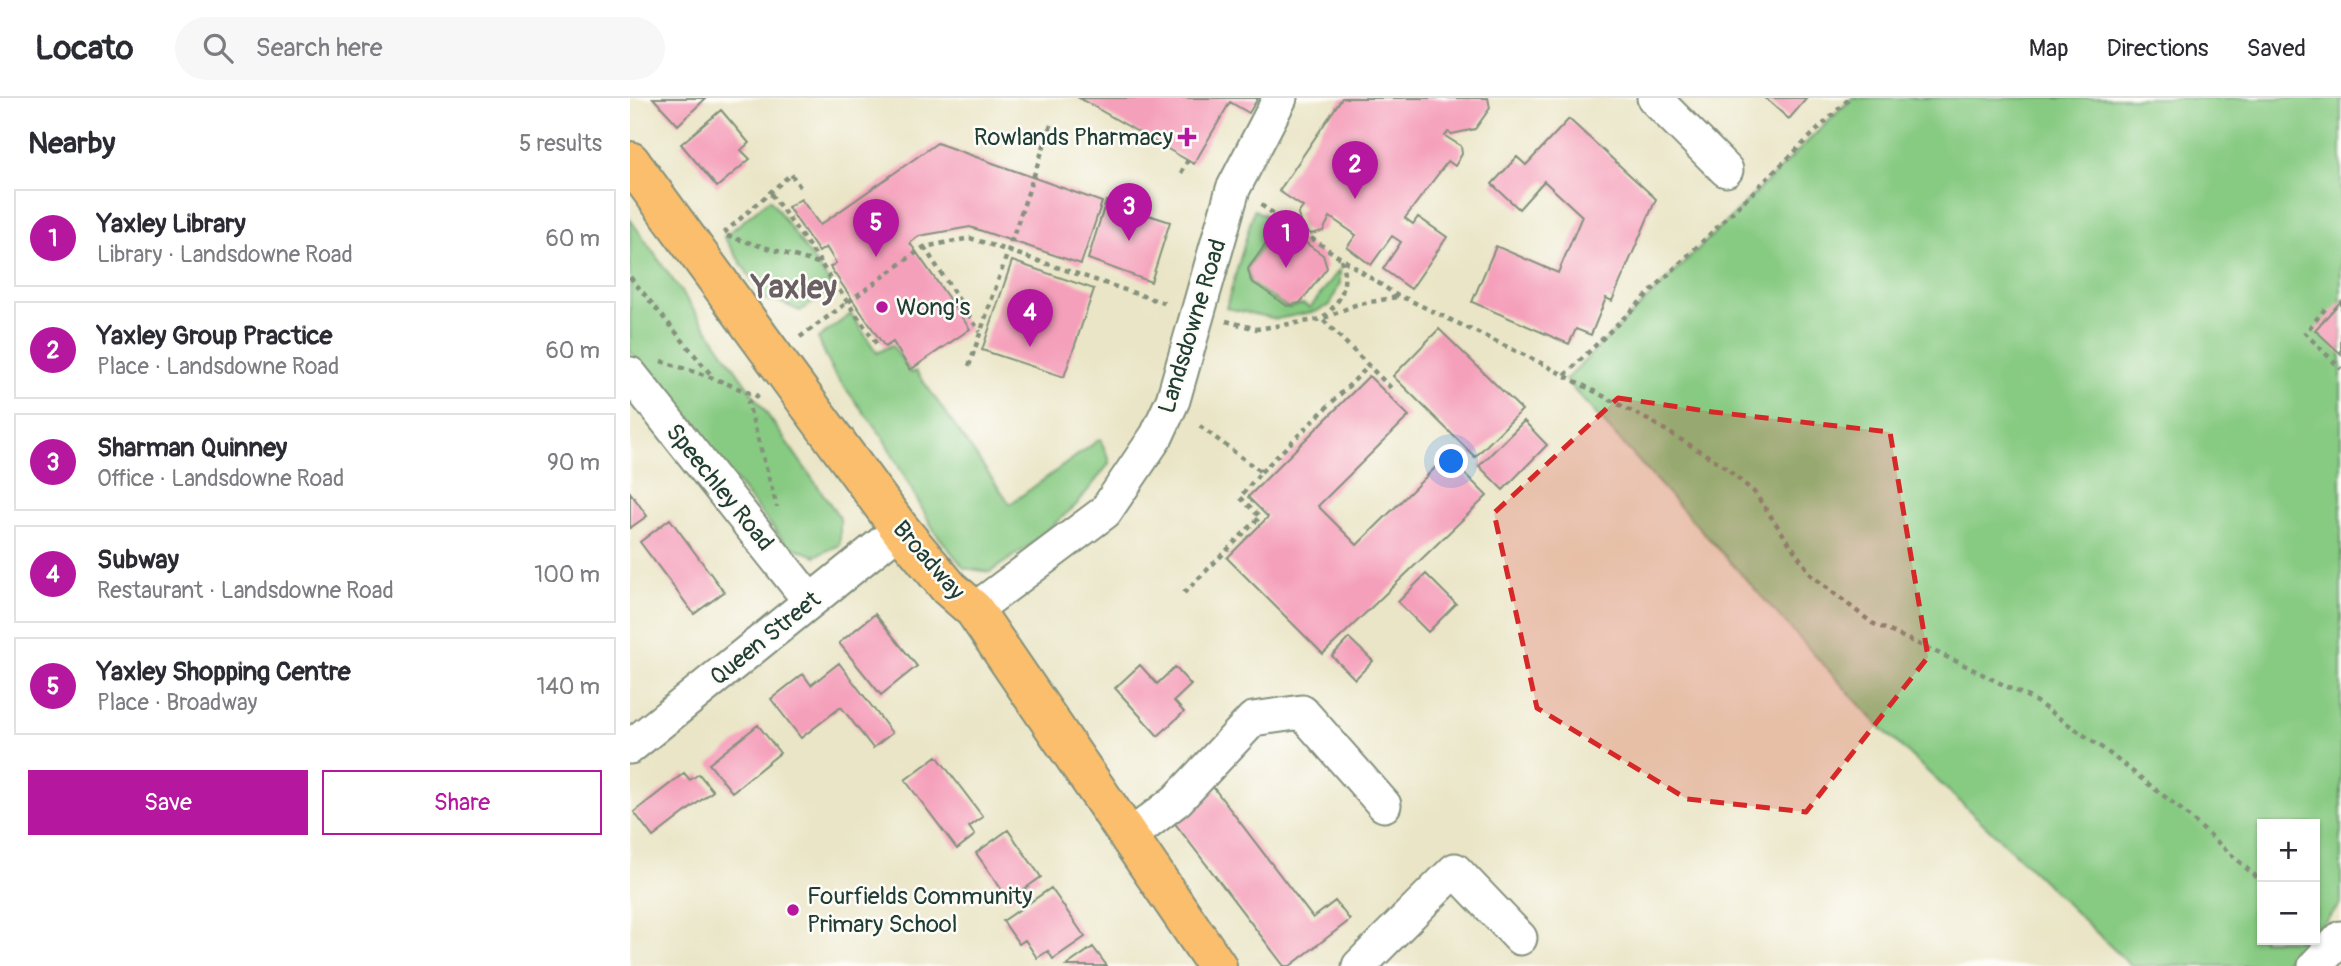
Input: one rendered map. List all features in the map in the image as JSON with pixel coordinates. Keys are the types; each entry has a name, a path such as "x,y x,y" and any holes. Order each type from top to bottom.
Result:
{"main road":[{"name":"Broadway","path":"630,161 900,529 949,588 974,610 1217,966"}],"street":[{"name":"Landsdowne Road","path":"974,610 1105,512 1157,435 1173,400 1233,189 1280,98"},
{"path":"1654,98 1703,128 1726,170"},
{"name":"Speechley Road","path":"641,366 810,601"},
{"name":"Queen Street","path":"630,747 900,529"},
{"path":"1129,837 1177,800 1253,719 1302,712 1384,805"},
{"path":"1359,966 1455,870 1520,939"},
{"path":"2315,966 2341,938"}],"path":[{"path":"1564,375 1850,98"},
{"path":"969,366 1051,125"},
{"path":"1181,173 1188,160"},
{"path":"800,187 792,174 772,194 722,234 821,264"},
{"path":"1233,189 1284,219 1398,296 1564,375 1721,464 1754,492 1812,576 1872,623 2032,699 2105,750 2168,799 2257,878"},
{"path":"772,194 878,346"},
{"path":"779,510 748,403 757,396 780,364 848,302 924,247 970,238 1197,314 1257,329 1322,319 1355,305 1398,296"},
{"path":"924,247 980,332"},
{"path":"1322,319 1338,304 1346,277 1341,258"},
{"path":"630,277 713,378"},
{"path":"2325,309 2305,333 2341,369"},
{"path":"1322,319 1391,388"},
{"path":"641,366 713,378 757,396"},
{"path":"1184,593 1260,517 1240,497 1261,472 1369,366"},
{"path":"1173,400 1192,421 1261,472"}],"highlighted area":[{"path":"1618,398 1713,412 1890,432 1928,657 1806,812 1687,799 1537,708 1494,513"}],"green space":[{"path":"1852,98 2341,98 2341,904 2320,927 2320,819 2257,819 2257,945 2302,945 2281,966 2131,966 1880,727 1565,380"},
{"path":"770,199 834,289 800,311 778,301 765,300 724,237"},
{"path":"1254,210 1265,215 1275,229 1248,266 1250,283 1288,308 1303,304 1310,308 1340,269 1340,283 1330,305 1317,311 1277,319 1226,308"},
{"path":"630,219 840,518 840,545 815,556 787,545 630,351"},
{"path":"851,314 877,353 892,345 911,373 916,371 1010,504 1100,439 1109,464 1076,505 1029,546 990,572 964,568 935,532 882,436 833,372 818,338"}],"building":[{"path":"653,98 706,98 678,125"},
{"path":"1079,98 1258,98 1249,113 1230,102 1194,164"},
{"path":"1342,98 1488,98 1490,108 1475,129 1452,134 1448,132 1445,136 1461,146 1462,154 1455,166 1448,161 1405,218 1413,224 1418,217 1447,237 1411,289 1383,269 1401,242 1392,236 1371,265 1347,247 1356,235 1330,217 1323,231 1311,234 1301,226 1298,214 1303,207 1279,191"},
{"path":"1765,98 1807,98 1789,119"},
{"path":"721,110 749,143 741,150 750,159 717,187 681,144"},
{"path":"1569,119 1656,199 1612,301 1606,298 1591,335 1576,329 1569,344 1472,302 1496,246 1558,273 1582,216 1544,181 1519,209 1492,184 1517,157 1526,165"},
{"path":"937,143 1102,202 1081,264 970,227 919,236 910,243 970,329 910,370 893,342 885,347 830,267 836,263 826,247 819,252 788,207 801,199 820,225"},
{"path":"1106,201 1170,222 1151,282 1088,259"},
{"path":"1286,229 1323,255 1327,268 1300,303 1287,306 1251,281 1248,269 1274,232"},
{"path":"1012,261 1094,289 1064,377 982,350"},
{"path":"2341,301 2341,354 2315,330"},
{"path":"1439,329 1522,410 1475,457 1393,376"},
{"path":"1369,376 1409,416 1318,506 1357,545 1447,456 1487,496 1323,654 1227,558 1268,517 1248,497"},
{"path":"1524,421 1547,445 1503,490 1479,466"},
{"path":"630,492 647,516 630,528"},
{"path":"670,519 724,592 694,614 640,542"},
{"path":"1426,574 1456,604 1428,632 1398,602"},
{"path":"875,614 917,666 881,695 839,643"},
{"path":"1349,638 1373,661 1355,679 1332,656"},
{"path":"839,663 892,733 873,748 841,707 801,738 771,699 803,674 811,685"},
{"path":"1140,665 1157,684 1175,667 1191,685 1174,701 1184,712 1158,736 1115,688"},
{"path":"758,725 780,753 732,792 709,764"},
{"path":"937,756 983,817 969,827 975,835 957,849 905,780"},
{"path":"684,773 690,780 699,774 713,791 653,837 634,812"},
{"path":"1210,783 1313,918 1335,901 1350,920 1290,966 1284,966 1167,813"},
{"path":"1008,830 1041,877 1009,900 976,853"},
{"path":"1051,888 1085,937 1053,959 1048,951 1037,958 1025,940 1019,944 1003,921"},
{"path":"1093,947 1107,966 1066,966"}],"place":[{"name":"Rowlands Pharmacy","path":"1187,137"},
{"name":"Yaxley Group Practice","path":"1355,199"},
{"name":"Sharman Quinney","path":"1129,241"},
{"name":"Yaxley Shopping Centre","path":"876,257"},
{"name":"Yaxley Library","path":"1286,268"},
{"name":"Wong's","path":"882,307"},
{"name":"Subway","path":"1030,347"},
{"name":"Fourfields Community Primary School","path":"793,910"}],"district":[{"name":"Yaxley","path":"794,287"}]}
